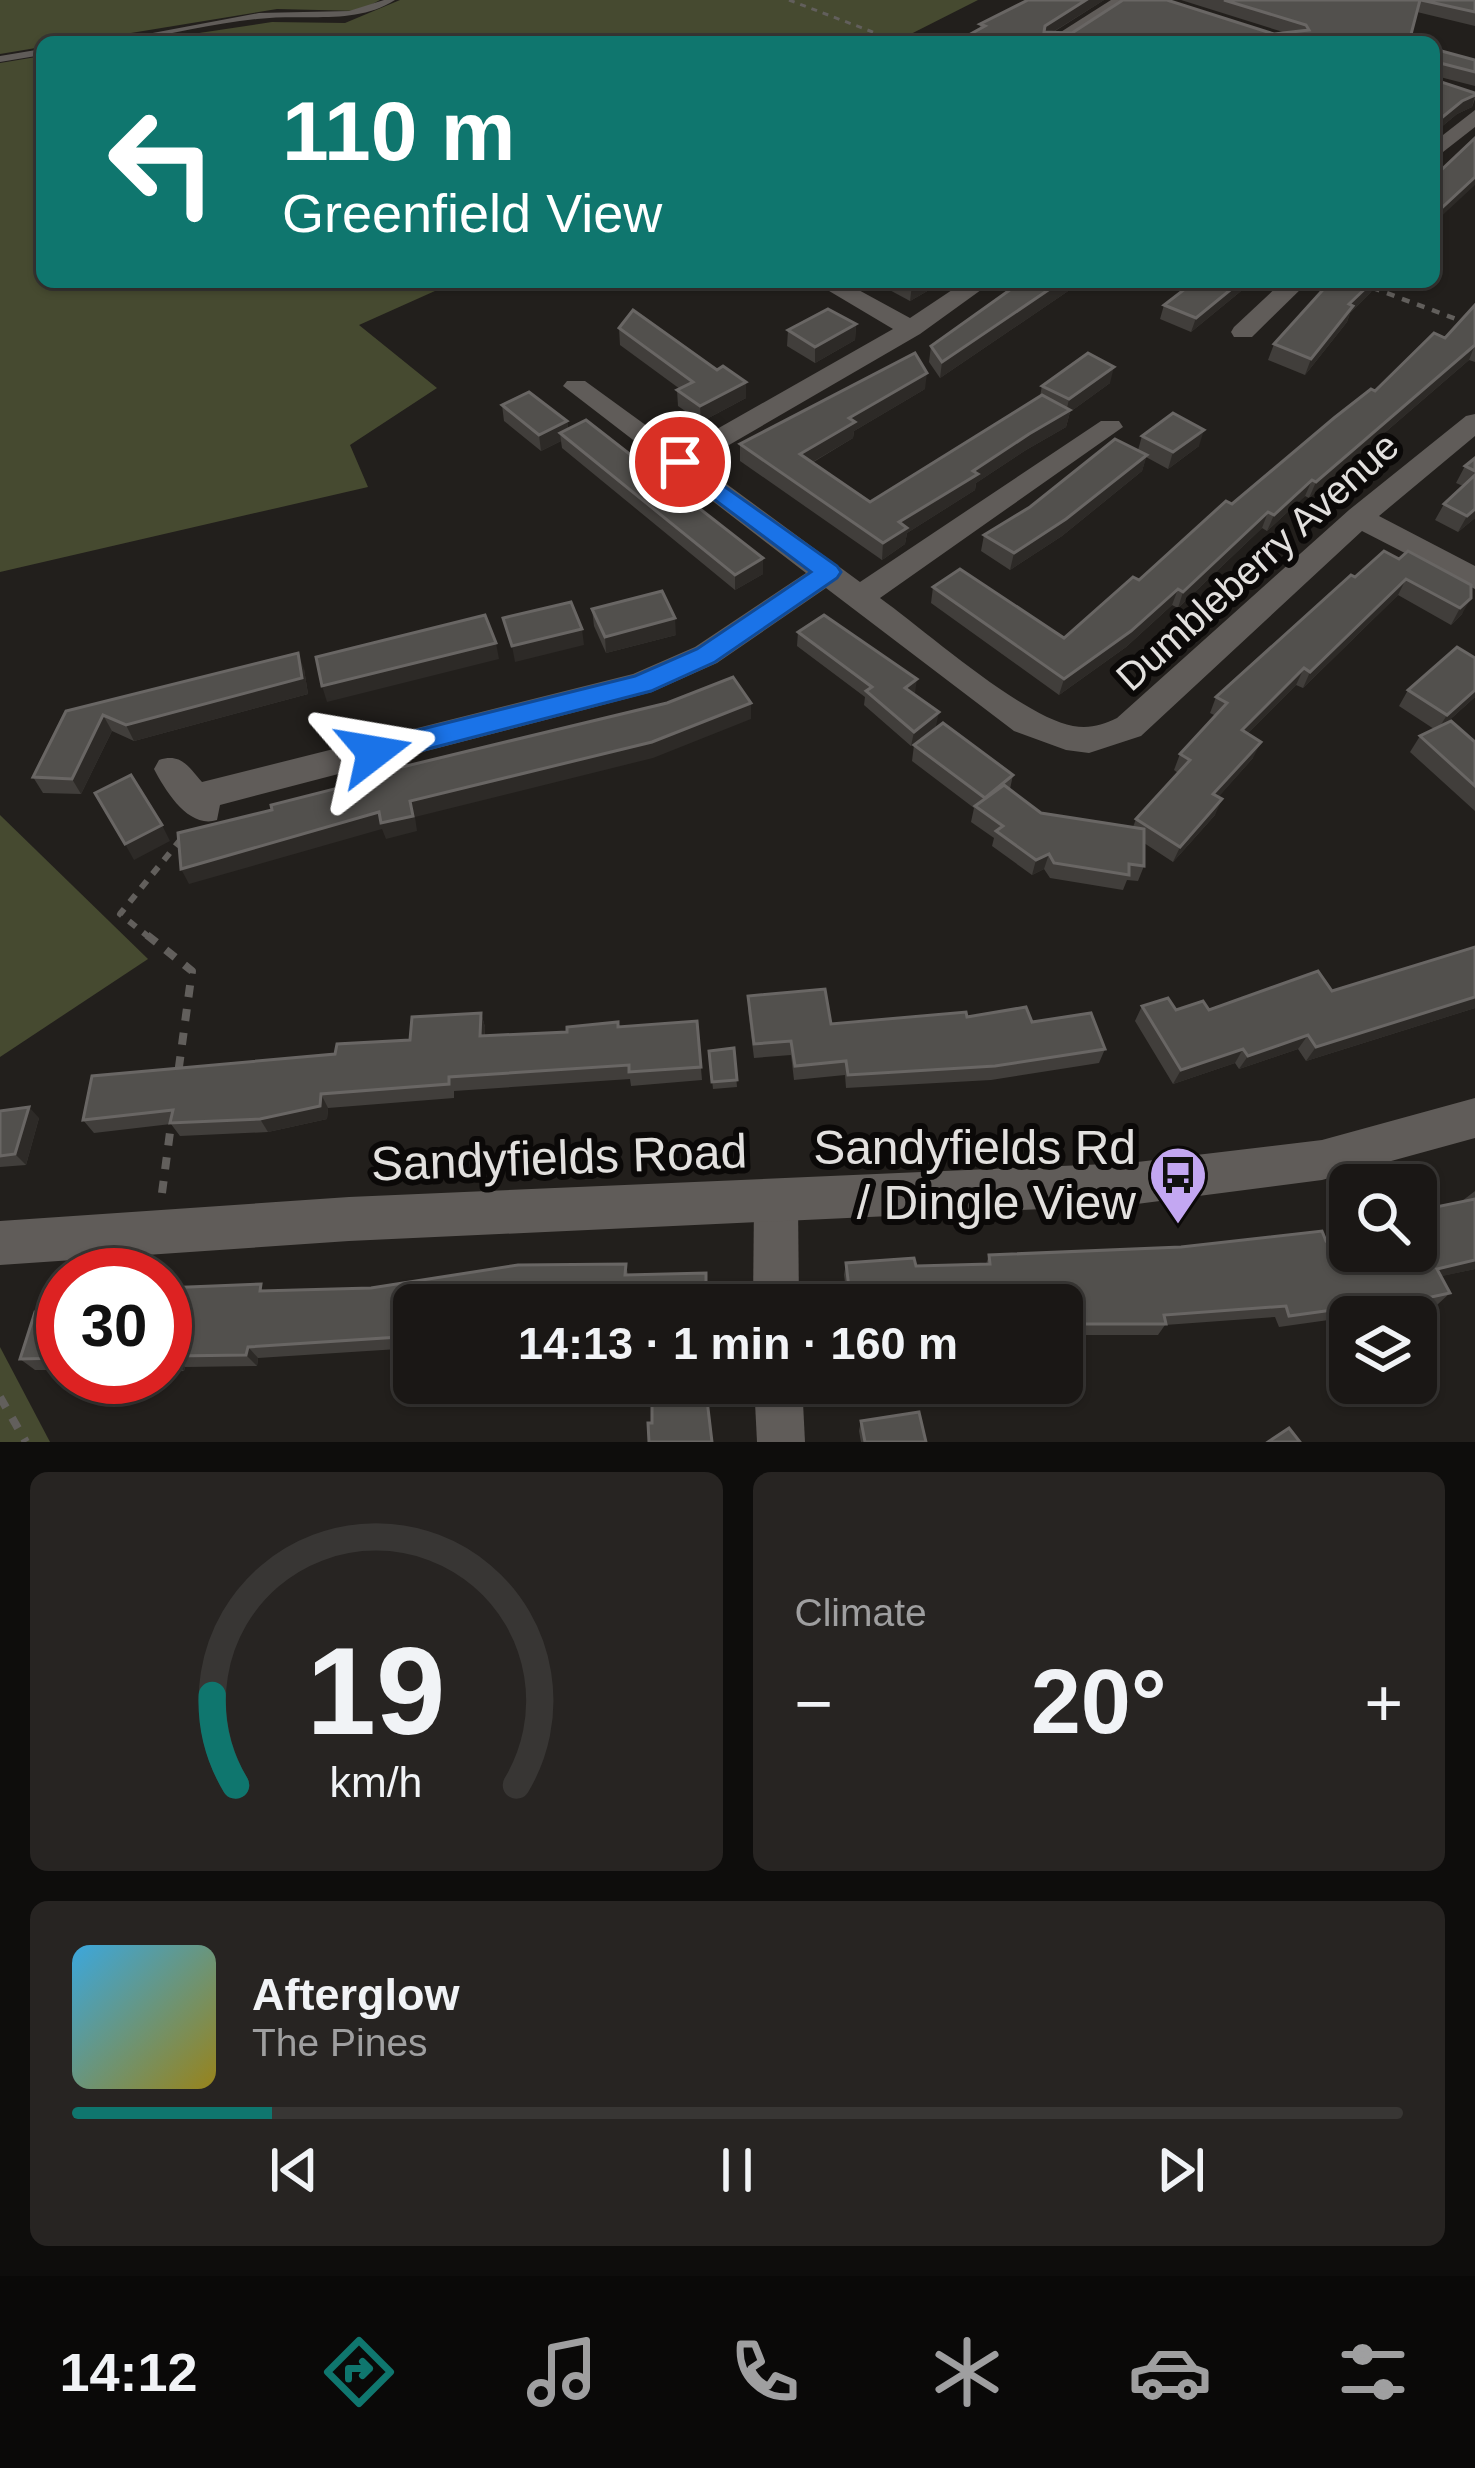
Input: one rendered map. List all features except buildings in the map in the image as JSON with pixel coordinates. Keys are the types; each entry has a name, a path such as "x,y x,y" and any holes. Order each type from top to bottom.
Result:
{"street":[{"path":"1064,36 1123,0"},
{"path":"1440,148 1475,116"},
{"path":"837,288 911,329"},
{"path":"680,462 911,329 971,288"},
{"path":"1217,323 1254,336 1291,288"},
{"path":"597,390 680,462 861,596 1110,426"},
{"name":"Dumbleberry Avenue","path":"861,596 1026,722 1084,742 1102,742 1129,727 1359,518 1475,422"},
{"path":"1359,518 1475,579"},
{"path":"171,770 200,804 641,684 706,656 829,572"},
{"name":"Sandyfields Road","path":"0,1243 349,1219 1129,1184 1322,1160 1475,1118"},
{"path":"776,1203 776,1284"},
{"path":"779,1404 782,1442"}],"lane":[{"path":"147,36 282,14 342,19 363,15 392,0"},
{"path":"0,59 36,53"}],"path":[{"path":"789,0 883,36"},
{"path":"1373,288 1475,326"},
{"path":"176,1090 193,971 120,914 200,804"},
{"path":"156,1232 173,1114"},
{"path":"0,1397 26,1442"}],"green space":[{"path":"0,0 380,0 359,11 277,9 113,36 36,36 36,48 0,54"},
{"path":"400,0 978,0 907,36 179,36 272,22 345,23"},
{"path":"36,57 36,288 442,288 359,325 437,388 350,445 368,487 0,572 0,63"},
{"path":"0,815 148,959 0,1057"},
{"path":"0,1347 50,1442 0,1442"}],"place":[{"name":"Sandyfields Rd / Dingle View","path":"1178,1226"}],"route":[{"path":"374,752 641,684 706,656 829,572 680,462"}]}
